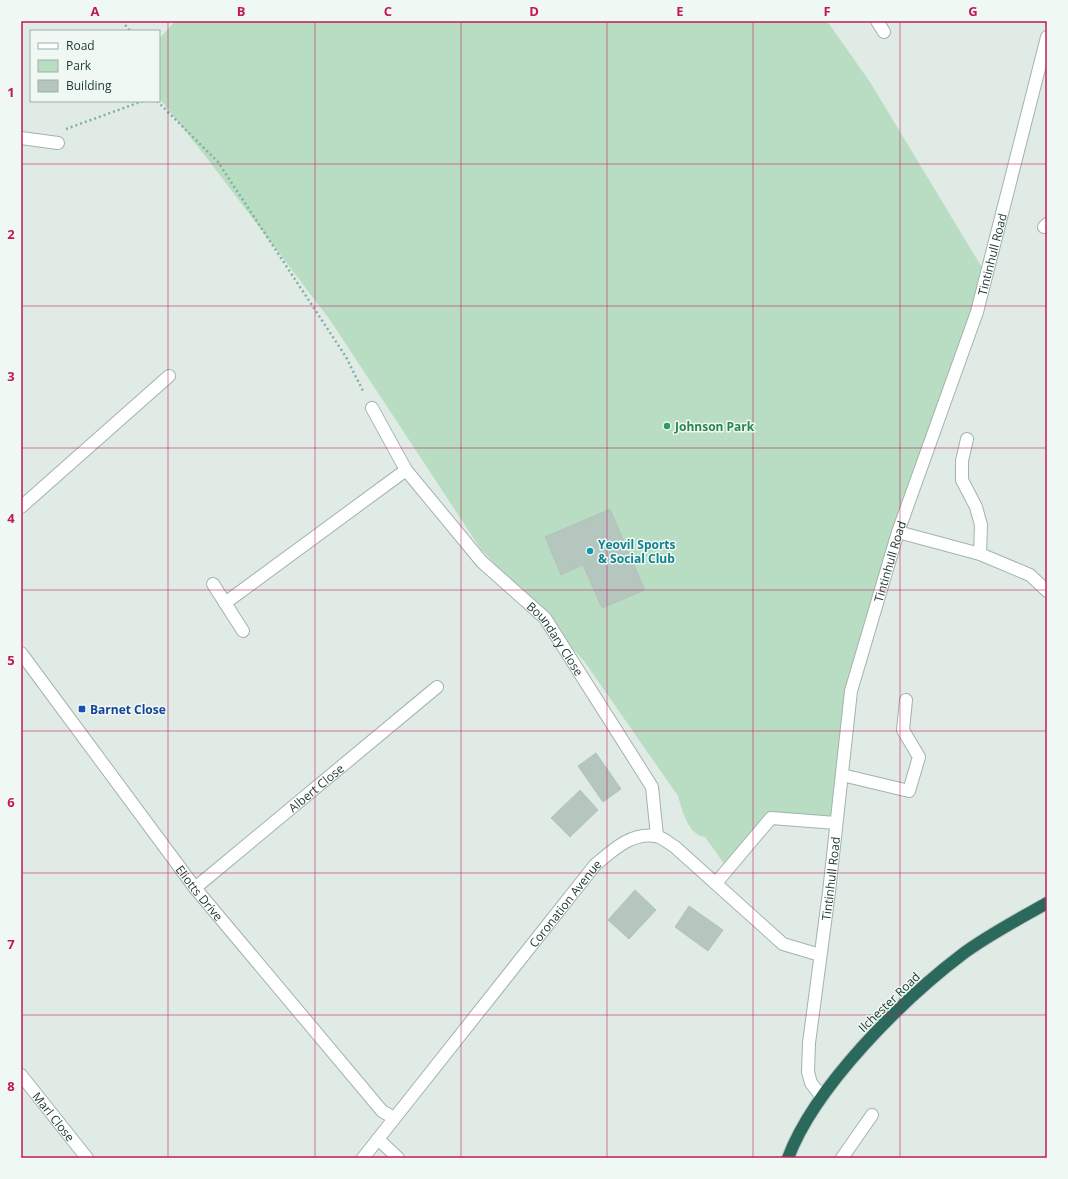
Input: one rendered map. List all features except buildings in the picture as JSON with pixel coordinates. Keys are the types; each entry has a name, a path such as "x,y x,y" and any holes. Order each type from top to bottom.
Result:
{"highway":[{"name":"Ilchester Road","path":"788,1158 798,1137 822,1097 878,1030 938,974 983,940 1047,903"}],"street":[{"path":"877,21 884,32"},
{"name":"Tintinhull Road","path":"822,1097 811,1083 808,1072 809,1043 851,691 898,532 977,312 1046,45"},
{"path":"21,138 58,143"},
{"path":"21,507 169,376"},
{"name":"Boundary Close","path":"372,408 406,470 482,562 545,618 652,787 657,836"},
{"path":"967,439 962,460 962,480 976,506 981,525 980,554"},
{"path":"225,603 406,470"},
{"path":"898,532 980,554 1030,576 1047,591"},
{"path":"213,584 243,631"},
{"name":"Eliotts Drive","path":"21,653 195,888 382,1111 394,1118"},
{"name":"Albert Close","path":"195,888 437,687"},
{"path":"842,775 909,791 919,757 903,730 906,700"},
{"path":"716,883 771,818 836,824"},
{"path":"657,836 675,847 783,944 820,955"},
{"name":"Coronation Avenue","path":"362,1158 595,865 616,847 635,837 657,836"},
{"name":"Marl Close","path":"21,1075 87,1158"},
{"path":"842,1158 872,1115"},
{"path":"378,1139 398,1158"}],"path":[{"path":"122,21 129,30"},
{"path":"58,143 66,129 140,102"},
{"path":"158,102 218,162 346,357 372,408"}],"green space":[{"name":"Johnson Park","path":"175,21 827,21 870,82 987,276 851,691 836,823 771,818 728,869 705,837 694,832 684,815 678,796 584,661 480,548 330,320 206,157 160,99 160,38"}],"place":[{"name":"Johnson Park","path":"667,426"},
{"name":"Yeovil Sports & Social Club","path":"590,551"},
{"name":"Barnet Close","path":"82,709"}]}
